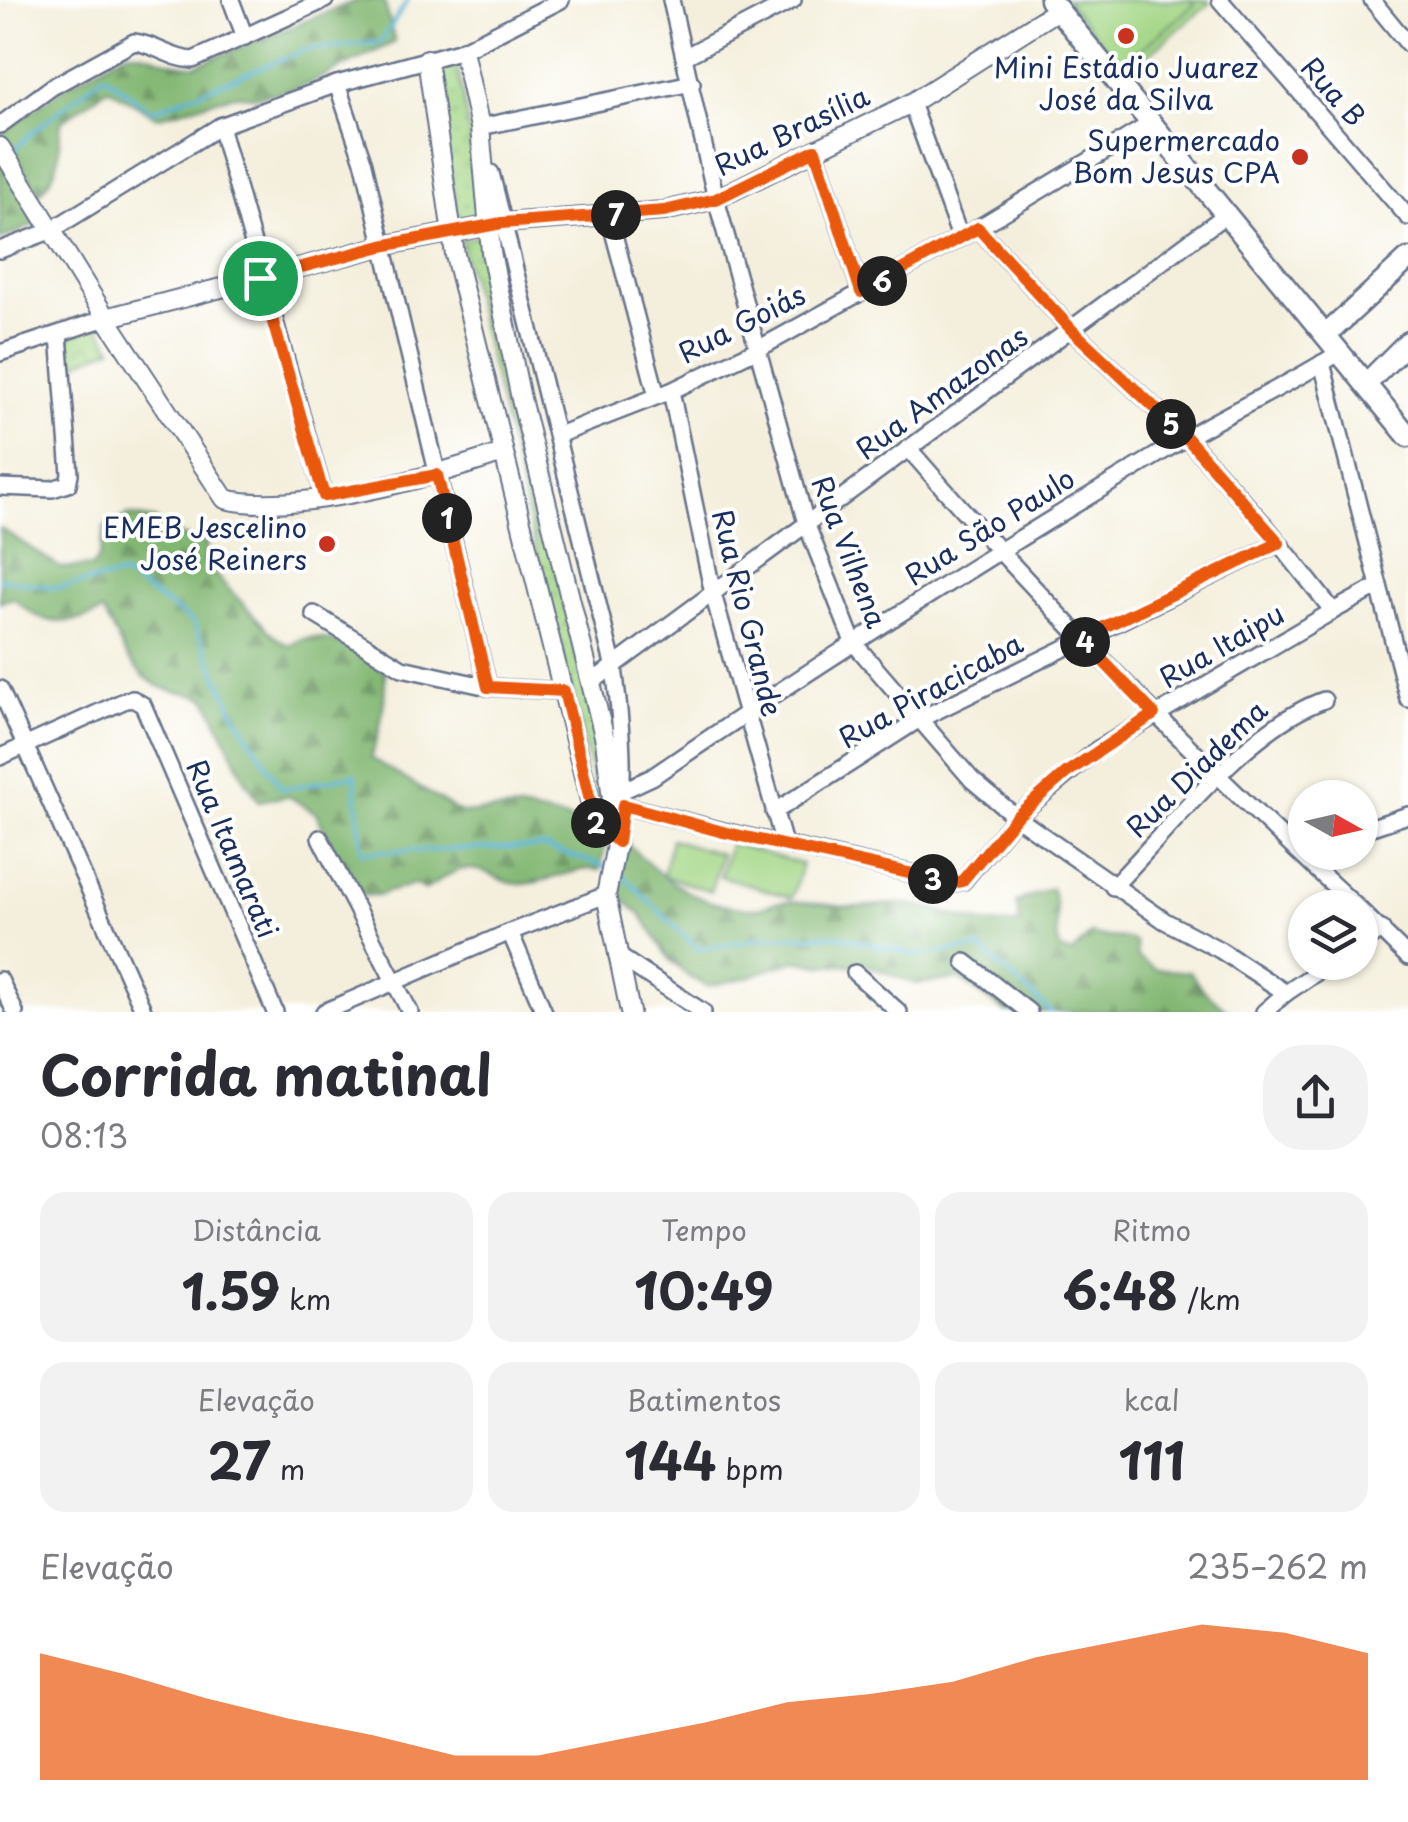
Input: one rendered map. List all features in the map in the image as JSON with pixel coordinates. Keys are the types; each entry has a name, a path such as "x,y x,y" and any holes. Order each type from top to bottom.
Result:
{"main road":[{"path":"1054,5 1224,216 1326,335 1331,357 1366,384 1408,436"},
{"path":"1326,335 1408,258"},
{"path":"1366,384 1408,342"}],"street":[{"path":"230,0 245,37"},
{"path":"0,125 52,86 134,42 179,60 193,60 324,0"},
{"path":"0,250 50,230 220,126 337,84 463,50 561,0"},
{"name":"Rua Vilhena","path":"671,0 716,199 806,523 853,642 972,780 1016,817 1113,888 1220,950 1286,994"},
{"path":"686,56 792,0"},
{"name":"Rua B","path":"1220,0 1408,217"},
{"path":"1372,0 1408,44"},
{"name":"Rua Brasília","path":"0,353 106,318 382,246 495,224 664,211 716,199 912,102 1054,5"},
{"path":"463,50 495,224 558,435 614,668 623,733 623,797 607,888 630,1012"},
{"path":"427,59 451,233 503,453 596,825 618,842"},
{"path":"480,127 692,83"},
{"path":"337,84 364,164 488,687"},
{"path":"912,102 960,237"},
{"name":"Rua Goiás","path":"558,435 664,394 758,349 978,228 1150,124"},
{"path":"220,126 324,496"},
{"path":"1,149 225,499 262,505 324,496 437,475 503,453"},
{"path":"815,150 861,292"},
{"name":"Rua Rio Grande","path":"609,216 664,394 713,594 784,844"},
{"name":"Rua Amazonas","path":"592,682 1224,216"},
{"path":"495,224 491,252 521,399 605,740 618,842"},
{"path":"978,228 1072,330 1186,437 1333,611"},
{"path":"0,487 52,489 68,484 59,335"},
{"path":"1331,357 1379,586 1408,699"},
{"name":"Rua São Paulo","path":"623,797 853,642 997,551 1186,437 1331,357"},
{"path":"908,448 997,551 1154,714 1217,778 1288,840"},
{"name":"Rua Piracicaba","path":"774,812 918,720 1279,543"},
{"name":"Rua Itaipu","path":"784,844 954,883 962,881 1016,817 1066,773 1154,714 1379,586"},
{"path":"314,614 402,668 488,687 564,691"},
{"path":"0,689 144,1012"},
{"name":"Rua Itamarati","path":"25,747 126,700 133,699 143,706 275,1012"},
{"name":"Rua Diadema","path":"1113,888 1217,778 1276,723 1298,709 1324,700"},
{"path":"0,757 25,747"},
{"path":"623,797 784,844"},
{"path":"1378,825 1408,814"},
{"path":"320,838 410,1012"},
{"path":"1320,870 1341,890"},
{"path":"324,1012 607,888"},
{"path":"1378,926 1408,957"},
{"path":"1378,933 1382,930"},
{"path":"510,932 544,1012"},
{"path":"617,955 704,1012"},
{"path":"966,962 1029,1012"},
{"path":"856,974 899,1012"},
{"path":"0,980 15,1012"},
{"path":"1264,1012 1306,980"}],"green space":[{"path":"358,0 384,0 395,42 303,86 256,97 234,95 157,117 108,88 61,122 56,167 39,194 1,134 66,86 127,51 196,65"},
{"name":"Mini Estádio Juarez José da Silva","path":"1054,0 1207,0 1210,3 1119,79"},
{"name":"Mini Estádio Juarez José da Silva","path":"1066,0 1191,0 1194,5 1121,66"},
{"path":"456,57 483,214 458,218 431,64"},
{"path":"0,160 40,222 0,240"},
{"path":"481,236 587,678 610,809 602,817 460,239"},
{"path":"98,325 112,348 69,367 65,338"},
{"path":"128,515 156,520 168,532 207,543 204,563 275,637 289,646 301,640 326,639 385,671 382,715 371,758 461,813 520,809 596,825 608,833 600,870 581,870 521,884 475,869 462,870 425,890 414,884 378,895 355,896 316,813 288,796 259,801 207,699 161,687 141,674 103,612 56,622 35,615 14,598 0,602 0,528 61,568 93,566 99,557 105,527"},
{"path":"671,839 721,854 711,891 663,876"},
{"path":"626,842 684,890 737,907 761,908 788,901 848,907 918,905 1004,925 1020,923 1016,902 1051,888 1061,951 1072,953 1091,934 1136,942 1137,957 1155,969 1190,972 1203,990 1229,1012 1006,1012 959,979 915,984 867,965 819,965 796,960 708,986 690,978 669,959 641,914 614,893"},
{"path":"730,843 802,864 792,898 720,876"}],"waterway":[{"path":"13,152 104,75 152,111 305,50 381,42 408,0"},
{"path":"0,579 59,588 123,575 193,622 235,714 282,789 355,775 362,852 543,847 607,867"},
{"path":"616,869 698,949 771,937 833,935 916,955 980,948 1051,1012"}],"place":[{"name":"Mini Estádio Juarez José da Silva","path":"1126,36"},
{"name":"Supermercado Bom Jesus CPA","path":"1300,157"},
{"name":"EMEB Jescelino José Reiners","path":"327,544"}],"route":[{"path":"815,150 861,292 978,228 1072,330 1186,437 1279,543 1081,638 1154,714 1066,773 1016,817 962,881 954,883 723,832 623,805 618,842 596,825 564,691 488,687 437,475 324,496 260,278 382,246 502,223 664,211 716,199 815,150"}]}
